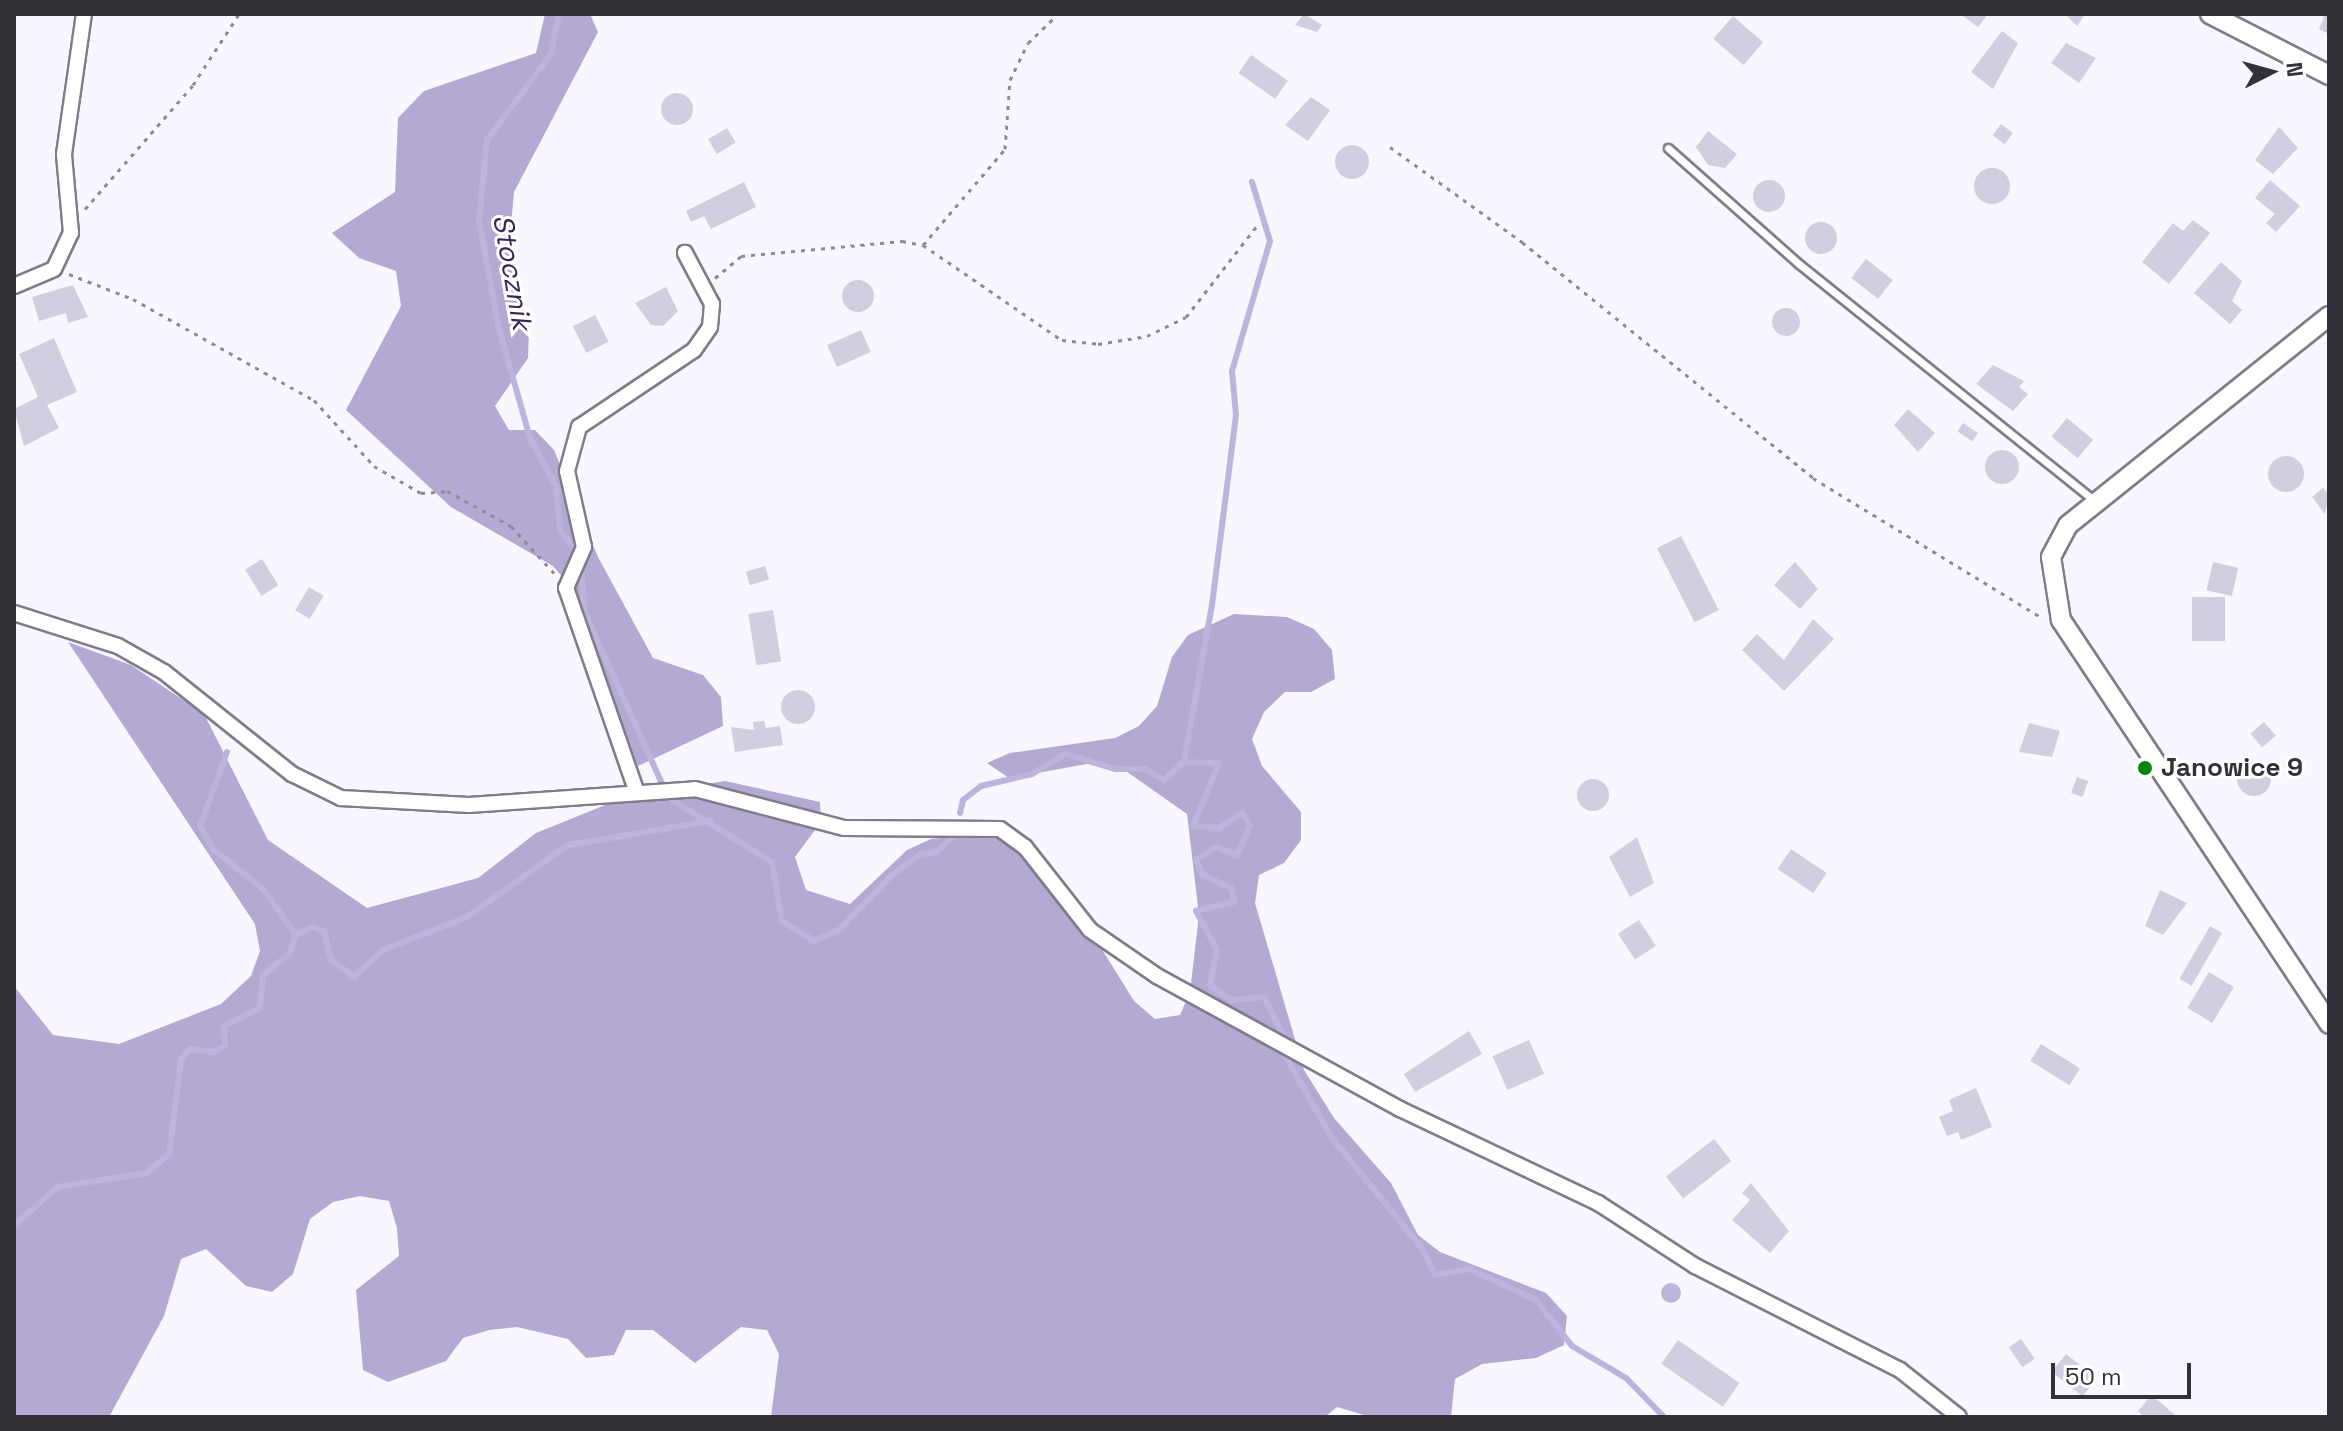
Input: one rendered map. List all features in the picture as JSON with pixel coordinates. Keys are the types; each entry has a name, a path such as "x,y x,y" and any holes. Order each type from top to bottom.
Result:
{"street":[{"path":"14,286 54,269 71,233 64,154 84,14"},
{"path":"2210,14 2329,75"},
{"path":"636,790 566,588 584,547 567,471 570,440 579,427 694,350 710,327 707,292 685,253"},
{"path":"2329,316 2068,525 2051,557 2061,620 2329,1024"},
{"path":"14,613 118,646 164,672 292,774 341,798 512,804 636,790 726,794 844,828 955,824 1012,835 1090,930 1157,976 1400,1109 1598,1203 1695,1266 1900,1370 1959,1417"}],"lane":[{"path":"1668,148 1799,264 2097,502"}],"path":[{"path":"71,233 89,202 193,85 239,14"},
{"path":"923,245 1005,149 1010,80 1028,43 1058,14"},
{"path":"1390,147 1522,242 1813,478 2017,609 2061,620"},
{"path":"707,292 741,256 923,245 1062,340 1098,344 1147,336 1186,317 1256,227"},
{"path":"54,269 133,299 314,400 347,445 374,466 421,493 447,491 511,526 566,588"}],"shaded area":[{"path":"545,14 590,14 598,32 514,192 509,248 529,330 528,358 495,406 509,430 535,430 554,450 598,557 653,658 703,675 721,697 723,726 638,766 571,587 553,566 451,507 346,410 401,306 396,271 359,258 332,233 395,192 398,118 424,91 536,53"},
{"path":"1234,614 1287,617 1314,629 1332,650 1335,679 1311,692 1285,692 1264,712 1252,739 1262,766 1301,812 1301,840 1284,863 1259,875 1255,903 1304,1070 1334,1118 1391,1183 1418,1235 1440,1252 1546,1293 1567,1316 1564,1345 1536,1358 1482,1364 1455,1379 1451,1417 1371,1417 1337,1407 1325,1417 771,1417 779,1354 767,1330 741,1327 695,1363 653,1330 626,1330 614,1355 586,1358 568,1339 517,1327 489,1330 463,1338 446,1361 388,1382 363,1370 356,1290 399,1256 397,1228 389,1201 360,1196 333,1202 310,1219 293,1274 272,1292 246,1286 206,1249 181,1259 164,1316 109,1417 14,1417 14,986 53,1035 119,1044 221,1004 251,976 260,951 255,924 68,642 131,665 204,714 268,840 367,908 478,878 536,833 625,797 725,781 820,802 821,822 795,857 806,890 850,904 907,850 931,839 985,833 1011,841 1074,904 1134,1001 1155,1019 1180,1015 1190,992 1199,915 1187,814 1120,767 1092,763 1009,778 987,763 1010,753 1115,738 1139,726 1157,706 1172,657 1188,635"},
{"path":"1671,1283 1678,1286 1681,1293 1678,1300 1671,1303 1664,1300 1661,1293 1664,1286"}],"building":[{"path":"1304,14 1322,25 1317,32 1295,25"},
{"path":"1960,14 1988,14 1978,27"},
{"path":"2065,14 2085,14 2077,26"},
{"path":"2318,14 2329,14 2329,34 2319,29 2324,17"},
{"path":"1733,16 1763,42 1744,65 1713,39"},
{"path":"2002,31 2018,43 1993,89 1971,72"},
{"path":"2066,43 2096,58 2079,83 2051,63"},
{"path":"1251,55 1288,81 1275,99 1238,73"},
{"path":"677,93 689,97 693,109 689,121 677,125 665,121 661,109 665,97"},
{"path":"1311,97 1330,110 1308,141 1285,125"},
{"path":"2001,124 2013,133 2005,144 1993,135"},
{"path":"2279,127 2298,148 2273,174 2255,160"},
{"path":"727,128 736,143 717,154 708,139"},
{"path":"1708,131 1737,154 1725,168 1708,165 1696,147"},
{"path":"1352,145 1364,150 1369,162 1364,174 1352,179 1340,174 1335,162 1340,150"},
{"path":"1992,168 2005,173 2010,186 2005,199 1992,204 1979,199 1974,186 1979,173"},
{"path":"1769,180 1780,185 1785,196 1780,207 1769,212 1758,207 1753,196 1758,185"},
{"path":"2270,180 2300,206 2276,232 2266,223 2275,214 2255,198"},
{"path":"744,182 756,207 711,229 704,216 691,222 686,211"},
{"path":"2193,220 2210,233 2169,284 2142,262 2173,223 2183,231"},
{"path":"1821,222 1832,227 1837,238 1832,249 1821,254 1810,249 1805,238 1810,227"},
{"path":"1866,259 1893,280 1878,299 1851,278"},
{"path":"2221,262 2242,281 2232,301 2242,310 2230,324 2194,293"},
{"path":"858,280 869,285 874,296 869,307 858,312 847,307 842,296 847,285"},
{"path":"73,285 88,317 68,323 66,313 39,321 32,297"},
{"path":"666,287 678,311 663,326 651,325 635,303"},
{"path":"1786,308 1796,312 1800,322 1796,332 1786,336 1776,332 1772,322 1776,312"},
{"path":"595,315 609,342 586,353 573,326"},
{"path":"861,330 871,352 837,367 827,345"},
{"path":"54,338 77,392 47,405 59,428 24,446 14,409 38,397 19,354"},
{"path":"1993,365 2024,381 2019,387 2028,394 2013,411 1976,384"},
{"path":"1908,409 1935,433 1918,452 1894,425"},
{"path":"2067,418 2093,440 2078,458 2052,436"},
{"path":"1963,423 1978,433 1972,441 1957,431"},
{"path":"2002,450 2014,455 2019,467 2014,479 2002,484 1990,479 1985,467 1990,455"},
{"path":"2286,456 2299,461 2304,474 2299,487 2286,492 2273,487 2268,474 2273,461"},
{"path":"2323,488 2329,495 2325,514 2312,497"},
{"path":"1681,536 1719,610 1695,622 1657,548"},
{"path":"262,559 278,585 261,596 245,570"},
{"path":"1795,562 1818,589 1800,609 1774,585"},
{"path":"2213,562 2238,568 2232,596 2206,590"},
{"path":"765,566 769,579 750,585 746,572"},
{"path":"309,587 324,596 310,619 295,610"},
{"path":"2192,597 2225,597 2225,641 2192,641"},
{"path":"773,610 781,661 756,665 748,614"},
{"path":"1813,619 1834,639 1784,691 1742,650 1757,634 1784,660"},
{"path":"798,690 810,695 815,707 810,719 798,724 786,719 781,707 786,695"},
{"path":"764,721 766,728 780,726 783,745 735,752 731,727 754,730 753,722"},
{"path":"2264,722 2276,736 2262,747 2250,734"},
{"path":"2029,723 2060,731 2052,757 2019,752"},
{"path":"2254,762 2266,767 2271,779 2266,791 2254,796 2242,791 2237,779 2242,767"},
{"path":"2077,777 2088,781 2082,797 2071,793"},
{"path":"1593,779 1604,784 1609,795 1604,806 1593,811 1582,806 1577,795 1582,784"},
{"path":"1637,837 1654,883 1630,897 1609,857"},
{"path":"1791,849 1827,873 1813,893 1778,869"},
{"path":"2160,890 2187,903 2163,935 2145,926"},
{"path":"1639,920 1656,946 1635,960 1618,934"},
{"path":"2210,926 2222,933 2192,986 2180,979"},
{"path":"2209,972 2234,987 2212,1023 2187,1008"},
{"path":"1469,1031 1482,1054 1415,1092 1404,1074"},
{"path":"1529,1040 1544,1074 1508,1090 1492,1056"},
{"path":"2041,1044 2080,1068 2069,1085 2030,1061"},
{"path":"1976,1088 1992,1127 1961,1140 1958,1132 1947,1136 1939,1117 1953,1111 1949,1100"},
{"path":"1714,1139 1731,1161 1683,1199 1666,1177"},
{"path":"1751,1183 1789,1231 1770,1253 1732,1220 1750,1200 1742,1193"},
{"path":"2021,1339 2035,1359 2022,1367 2009,1348"},
{"path":"1678,1340 1739,1383 1723,1407 1661,1364"},
{"path":"2066,1354 2097,1378 2083,1396 2052,1372"},
{"path":"2150,1397 2177,1417 2144,1417 2138,1411"}],"waterway":[{"name":"Stocznik","path":"559,14 551,54 487,140 479,220 498,325 530,438 556,486 560,530 573,547"},
{"path":"1184,762 1212,605 1236,415 1232,371 1270,241 1252,182"},
{"name":"Stocznik","path":"581,568 585,613 663,786"},
{"path":"227,752 200,826 214,850 263,889 296,935"},
{"path":"960,813 963,800 981,786 1032,774 1065,754 1115,769 1145,769 1164,780 1184,762 1219,763 1193,826 1219,828 1242,813 1250,825 1237,855 1216,847 1196,860 1203,875 1231,888 1234,902 1196,911 1217,950 1210,985 1231,1000 1264,997 1283,1035"},
{"path":"669,798 772,862 782,921 814,941 839,930 892,875 921,854 937,852 955,834"},
{"path":"14,1226 57,1187 147,1173 169,1154 181,1059 190,1049 214,1052 225,1045 224,1026 260,1008 263,975 289,954 296,935 312,927 324,931 331,960 354,977 383,950 467,917 568,845 711,821"},
{"path":"1283,1052 1332,1138 1421,1247 1435,1275 1470,1269 1536,1300 1572,1346 1626,1378 1664,1417"}],"place":[{"name":"Janowice 9","path":"2145,768"}]}
